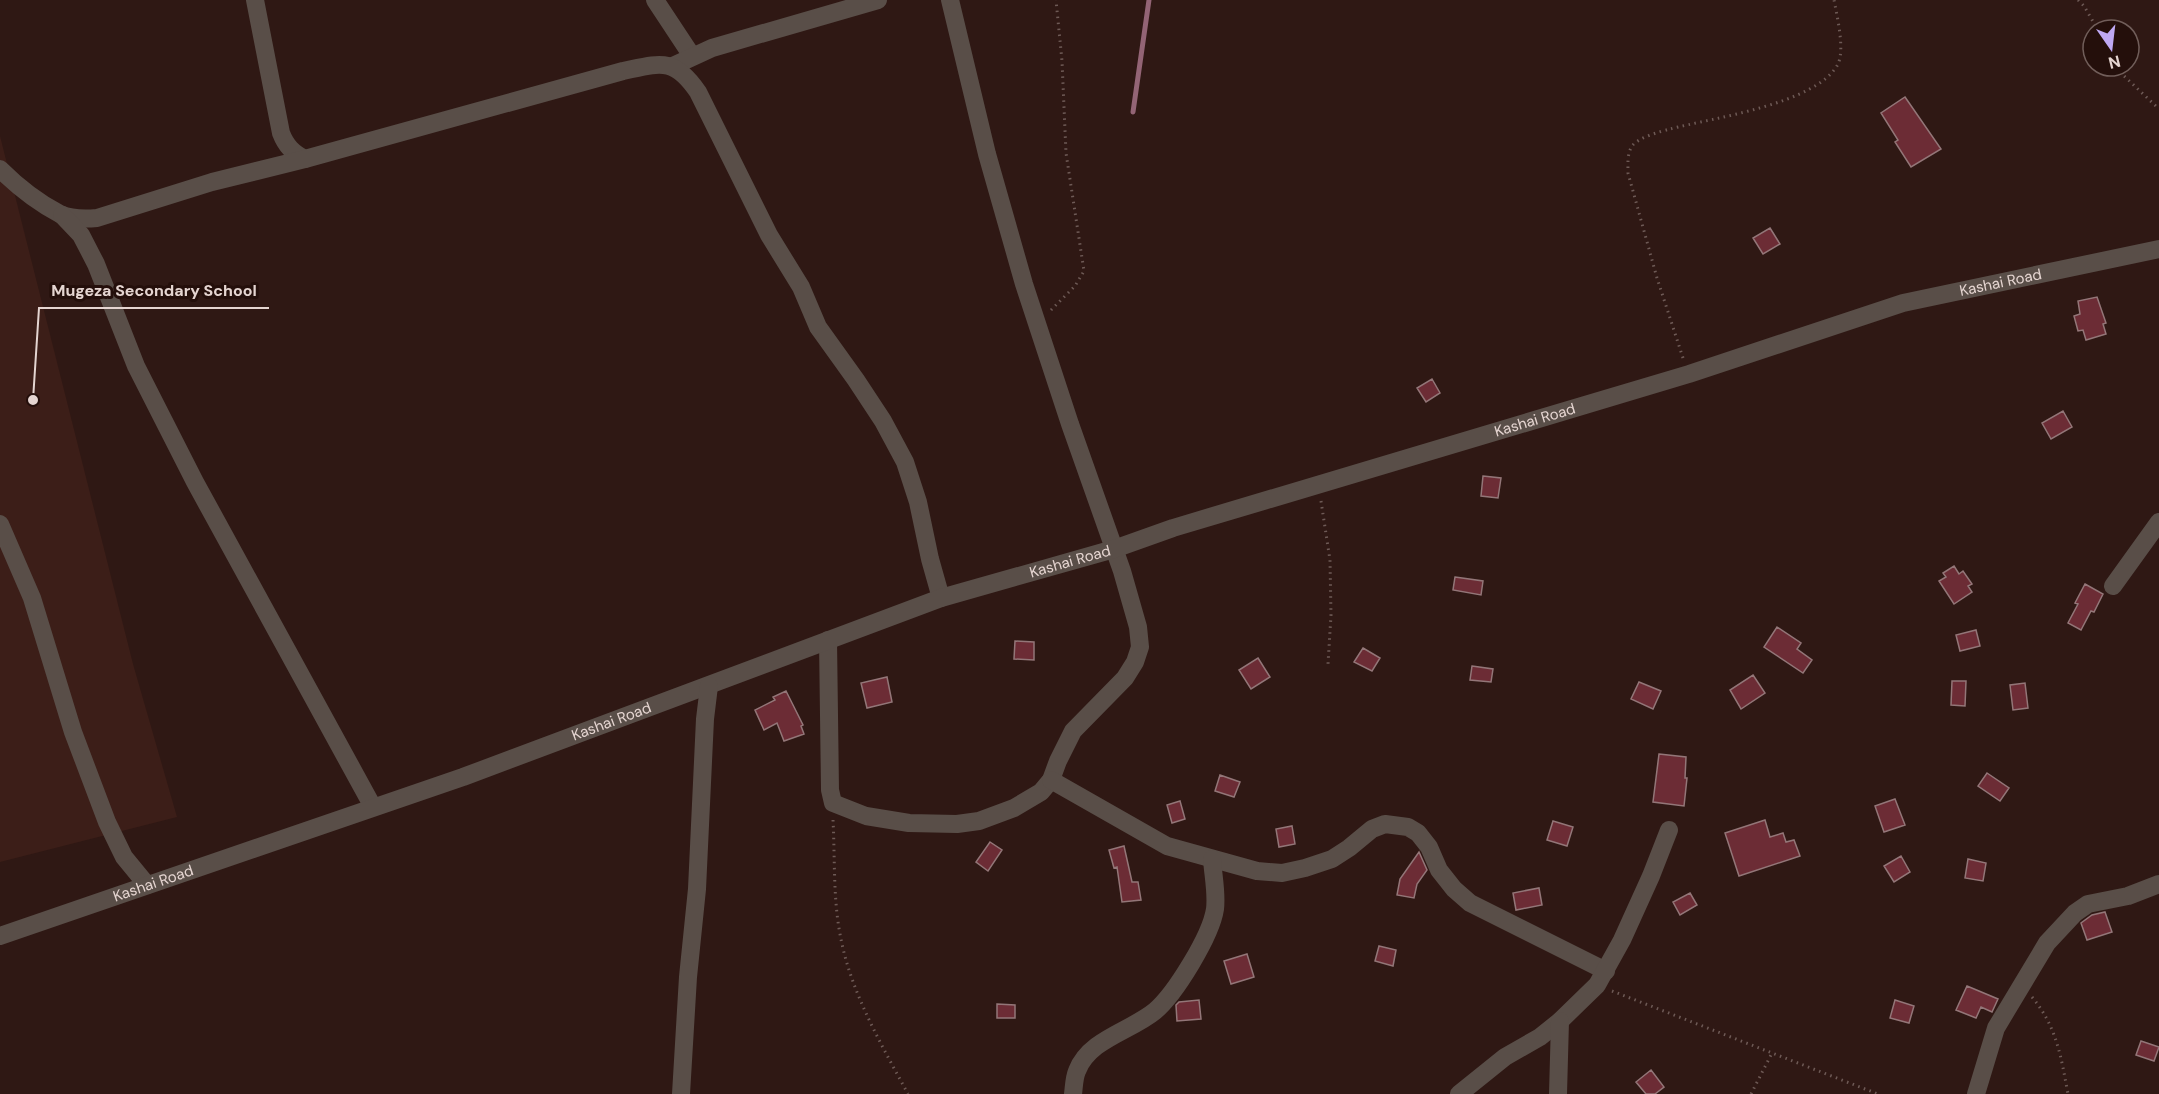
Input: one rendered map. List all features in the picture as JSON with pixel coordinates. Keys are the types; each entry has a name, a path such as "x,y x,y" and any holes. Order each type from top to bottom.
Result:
{"street":[{"path":"255,0 281,133 284,141 294,153 305,159"},
{"path":"656,0 692,56"},
{"path":"62,215 85,219 97,218 223,179 305,159 623,71 653,65 673,66 692,56 743,39 878,0"},
{"path":"828,640 832,803 866,816 909,823 957,824 979,821 1014,808 1041,792 1051,780 1073,731 1125,678 1135,662 1140,647 1138,627 1114,549 1039,333 987,154 950,0"},
{"path":"673,66 688,76 698,92 769,235 801,287 818,327 883,421 905,462 918,502 941,598"},
{"path":"0,169 13,181 62,215 81,235 96,264 136,366 195,482 373,807"},
{"name":"Kashai Road","path":"0,936 463,777 941,598 1114,549 1173,528 1689,374 1903,303 2159,249"},
{"path":"2113,586 2159,522"},
{"path":"0,524 32,598 73,732 107,822 124,857 147,885"},
{"path":"681,1094 688,977 697,889 705,719 709,686"},
{"path":"1051,780 1167,846 1257,871 1282,873 1305,868 1332,859 1378,826 1395,824 1408,827 1418,833 1429,847 1439,870 1454,889 1470,903 1601,978"},
{"path":"1459,1094 1504,1057 1540,1037 1560,1021 1601,978 1651,876 1669,830"},
{"path":"1073,1094 1077,1071 1088,1054 1097,1045 1156,1011 1173,992 1193,959 1211,926 1215,909 1212,859"},
{"path":"1976,1094 1996,1029 2047,943 2075,913 2088,904 2128,896 2159,884"},
{"path":"1558,1094 1560,1021"}],"path":[{"path":"1039,333 1046,315 1075,286 1084,271 1066,153 1062,61 1056,0"},
{"path":"1689,374 1657,278 1628,173 1628,157 1633,145 1654,134 1786,100 1815,87 1839,63 1840,40 1834,0"},
{"path":"2078,0 2091,18"},
{"path":"2126,78 2159,109"},
{"path":"1318,484 1330,560 1331,615 1328,664"},
{"path":"832,803 838,915 846,961 864,1008 908,1094"},
{"path":"1601,978 1772,1053 1878,1094"},
{"path":"2022,984 2046,1014 2059,1046 2068,1094"},
{"path":"1751,1094 1772,1053"}],"shaded area":[{"path":"0,136 133,664 177,817 0,862"}],"building":[{"path":"1905,97 1941,149 1911,167 1895,142 1898,140 1881,113"},
{"path":"1770,228 1780,244 1763,254 1753,238"},
{"path":"2097,297 2106,323 2103,324 2106,334 2086,340 2083,330 2078,331 2074,316 2080,314 2078,301"},
{"path":"1432,379 1440,393 1426,402 1417,388"},
{"path":"2063,411 2072,427 2051,439 2042,423"},
{"path":"1483,476 1501,478 1498,498 1481,496"},
{"path":"1954,566 1959,574 1963,571 1972,584 1968,586 1972,592 1954,604 1939,581 1946,577 1943,573"},
{"path":"1455,577 1483,581 1481,595 1453,590"},
{"path":"2085,584 2103,594 2081,630 2068,623"},
{"path":"1777,627 1801,643 1797,649 1812,660 1803,673 1764,647"},
{"path":"1976,630 1980,646 1960,651 1956,635"},
{"path":"1015,641 1034,642 1034,660 1014,659"},
{"path":"1363,648 1380,658 1372,671 1354,662"},
{"path":"1258,658 1270,677 1251,689 1239,670"},
{"path":"1472,666 1493,669 1491,682 1470,680"},
{"path":"1753,675 1765,693 1741,709 1730,690"},
{"path":"887,677 892,702 867,708 861,683"},
{"path":"1952,681 1966,681 1965,706 1951,705"},
{"path":"1639,682 1661,691 1653,709 1631,699"},
{"path":"2025,683 2028,708 2013,710 2010,685"},
{"path":"786,691 803,725 801,726 804,734 784,741 777,723 764,730 755,710 775,700 773,697"},
{"path":"1659,754 1686,757 1685,778 1687,778 1684,806 1653,802"},
{"path":"1987,773 2009,788 2000,801 1978,786"},
{"path":"1220,775 1240,782 1234,797 1215,791"},
{"path":"1895,799 1905,825 1884,832 1875,806"},
{"path":"1180,801 1185,819 1172,823 1167,805"},
{"path":"1765,820 1770,837 1783,833 1786,842 1794,840 1800,856 1739,876 1725,833"},
{"path":"1553,821 1573,827 1567,846 1547,840"},
{"path":"1292,826 1295,844 1279,847 1276,829"},
{"path":"990,842 1002,850 988,871 976,862"},
{"path":"1124,846 1132,882 1138,882 1141,900 1122,902 1117,867 1114,868 1109,850"},
{"path":"1419,852 1427,870 1417,884 1414,898 1397,895 1400,879"},
{"path":"1901,856 1910,872 1894,882 1884,866"},
{"path":"1968,859 1986,863 1983,881 1965,878"},
{"path":"1539,888 1542,905 1516,910 1513,893"},
{"path":"1690,893 1697,905 1680,915 1673,902"},
{"path":"2105,912 2112,932 2087,940 2081,923 2092,915"},
{"path":"1379,946 1396,950 1393,966 1375,961"},
{"path":"1247,954 1254,977 1231,984 1224,961"},
{"path":"1967,986 1998,999 1992,1012 1981,1007 1976,1018 1956,1010"},
{"path":"1199,1000 1201,1019 1177,1021 1176,1005 1179,1002"},
{"path":"1895,1000 1914,1006 1909,1023 1890,1018"},
{"path":"997,1004 1015,1005 1015,1018 997,1018"},
{"path":"2141,1041 2159,1047 2154,1061 2136,1055"},
{"path":"1651,1070 1664,1087 1655,1094 1646,1094 1636,1082"}],"waterway":[{"path":"1133,112 1149,0"}],"place":[{"name":"Mugeza Secondary School","path":"33,400"}]}
